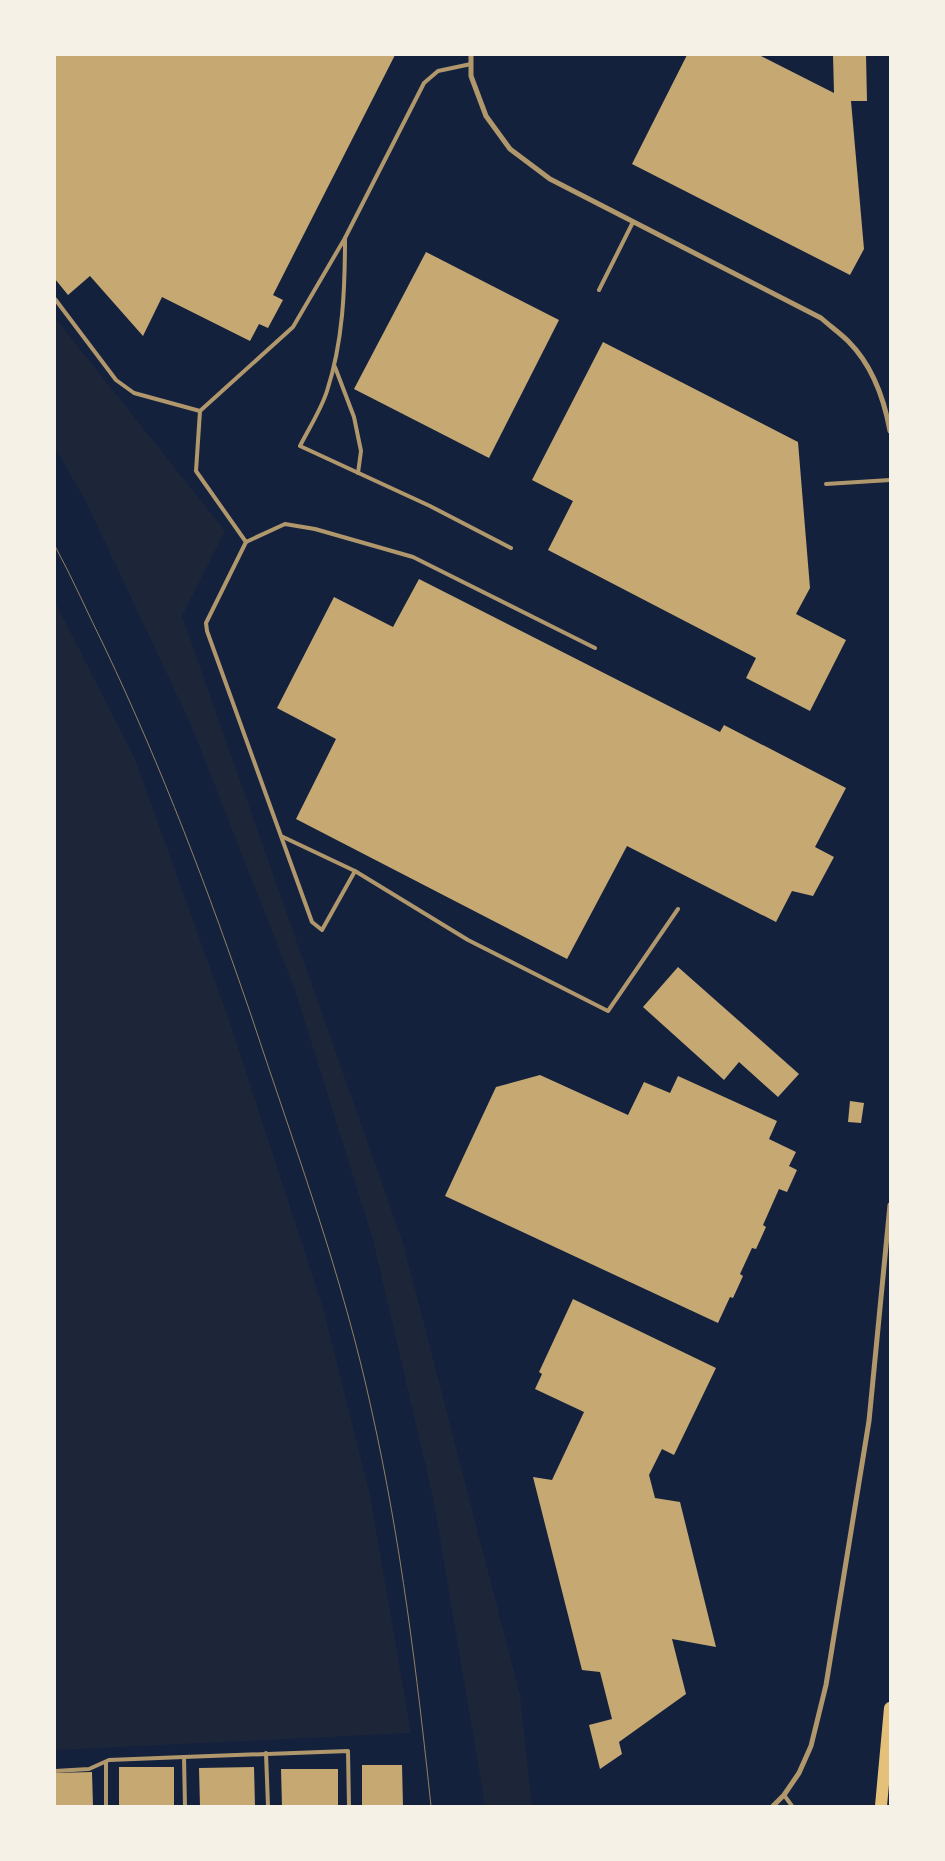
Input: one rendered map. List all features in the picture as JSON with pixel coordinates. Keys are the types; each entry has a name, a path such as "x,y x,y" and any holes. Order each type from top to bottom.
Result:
{"main road":[{"path":"881,1806 890,1708"}],"street":[{"path":"471,55 472,76 486,116 510,149 550,179 821,318 849,342 873,374 887,413 890,431"},
{"path":"773,1806 784,1795 799,1773 810,1746 826,1685 869,1420 890,1205"}],"lane":[{"path":"246,542 196,471 200,411 293,327 345,238 424,83 438,71 471,64"},
{"path":"599,290 633,222"},
{"path":"345,238 341,325 334,366 327,393 300,446 430,506 511,548"},
{"path":"55,299 116,380 134,393 200,411"},
{"path":"334,366 354,416 362,452 358,473"},
{"path":"826,484 890,480"},
{"path":"355,871 322,930 312,922 206,631 206,623 246,542 286,524 315,529 392,551 413,558 595,648"},
{"path":"281,836 355,871 468,940 608,1011 678,909"},
{"path":"55,1771 89,1769 109,1760 348,1751 349,1806"},
{"path":"266,1753 268,1806"},
{"path":"184,1757 185,1806"},
{"path":"106,1762 106,1806"},
{"path":"784,1795 792,1806"}],"shaded area":[{"path":"55,318 225,531 182,616 403,1243 520,1695 532,1806 485,1806 434,1502 373,1240 295,990 192,727 87,504 55,447"},
{"path":"55,602 135,759 230,1023 323,1308 370,1495 411,1733 55,1750"}],"building":[{"path":"55,55 395,55 273,295 283,300 268,328 259,324 250,341 162,297 143,336 90,276 68,295 55,279"},
{"path":"687,55 759,55 834,93 833,55 866,55 867,101 851,101 864,249 850,275 632,164"},
{"path":"426,252 559,320 489,458 354,389"},
{"path":"603,342 798,442 810,588 796,614 846,640 810,711 746,678 756,658 548,550 573,501 532,480"},
{"path":"419,579 720,732 724,725 846,788 815,847 834,857 813,896 792,891 776,922 627,846 567,959 296,819 336,739 277,708 334,597 393,627"},
{"path":"678,967 799,1074 778,1097 739,1062 724,1080 643,1007"},
{"path":"540,1075 628,1115 644,1082 670,1093 678,1076 777,1121 769,1139 796,1152 789,1166 797,1170 787,1192 779,1189 763,1225 766,1227 756,1249 752,1248 740,1274 743,1276 733,1298 730,1297 718,1323 445,1196 496,1087"},
{"path":"850,1101 864,1103 861,1123 848,1122"},
{"path":"573,1299 716,1368 674,1455 662,1449 649,1475 655,1498 680,1502 716,1647 672,1639 686,1694 619,1742 622,1754 600,1769 589,1725 612,1719 600,1672 582,1670 533,1477 552,1480 584,1412 535,1389 542,1374 539,1372"},
{"path":"362,1765 402,1765 403,1806 362,1806"},
{"path":"119,1767 174,1767 174,1806 119,1806"},
{"path":"254,1767 255,1806 200,1806 199,1768"},
{"path":"281,1769 338,1769 338,1806 282,1806"},
{"path":"92,1772 93,1806 55,1806 55,1773"}],"tram line":[{"path":"55,546 126,693 184,831 252,1018 333,1262 372,1412 400,1559 414,1658 431,1806"}]}
